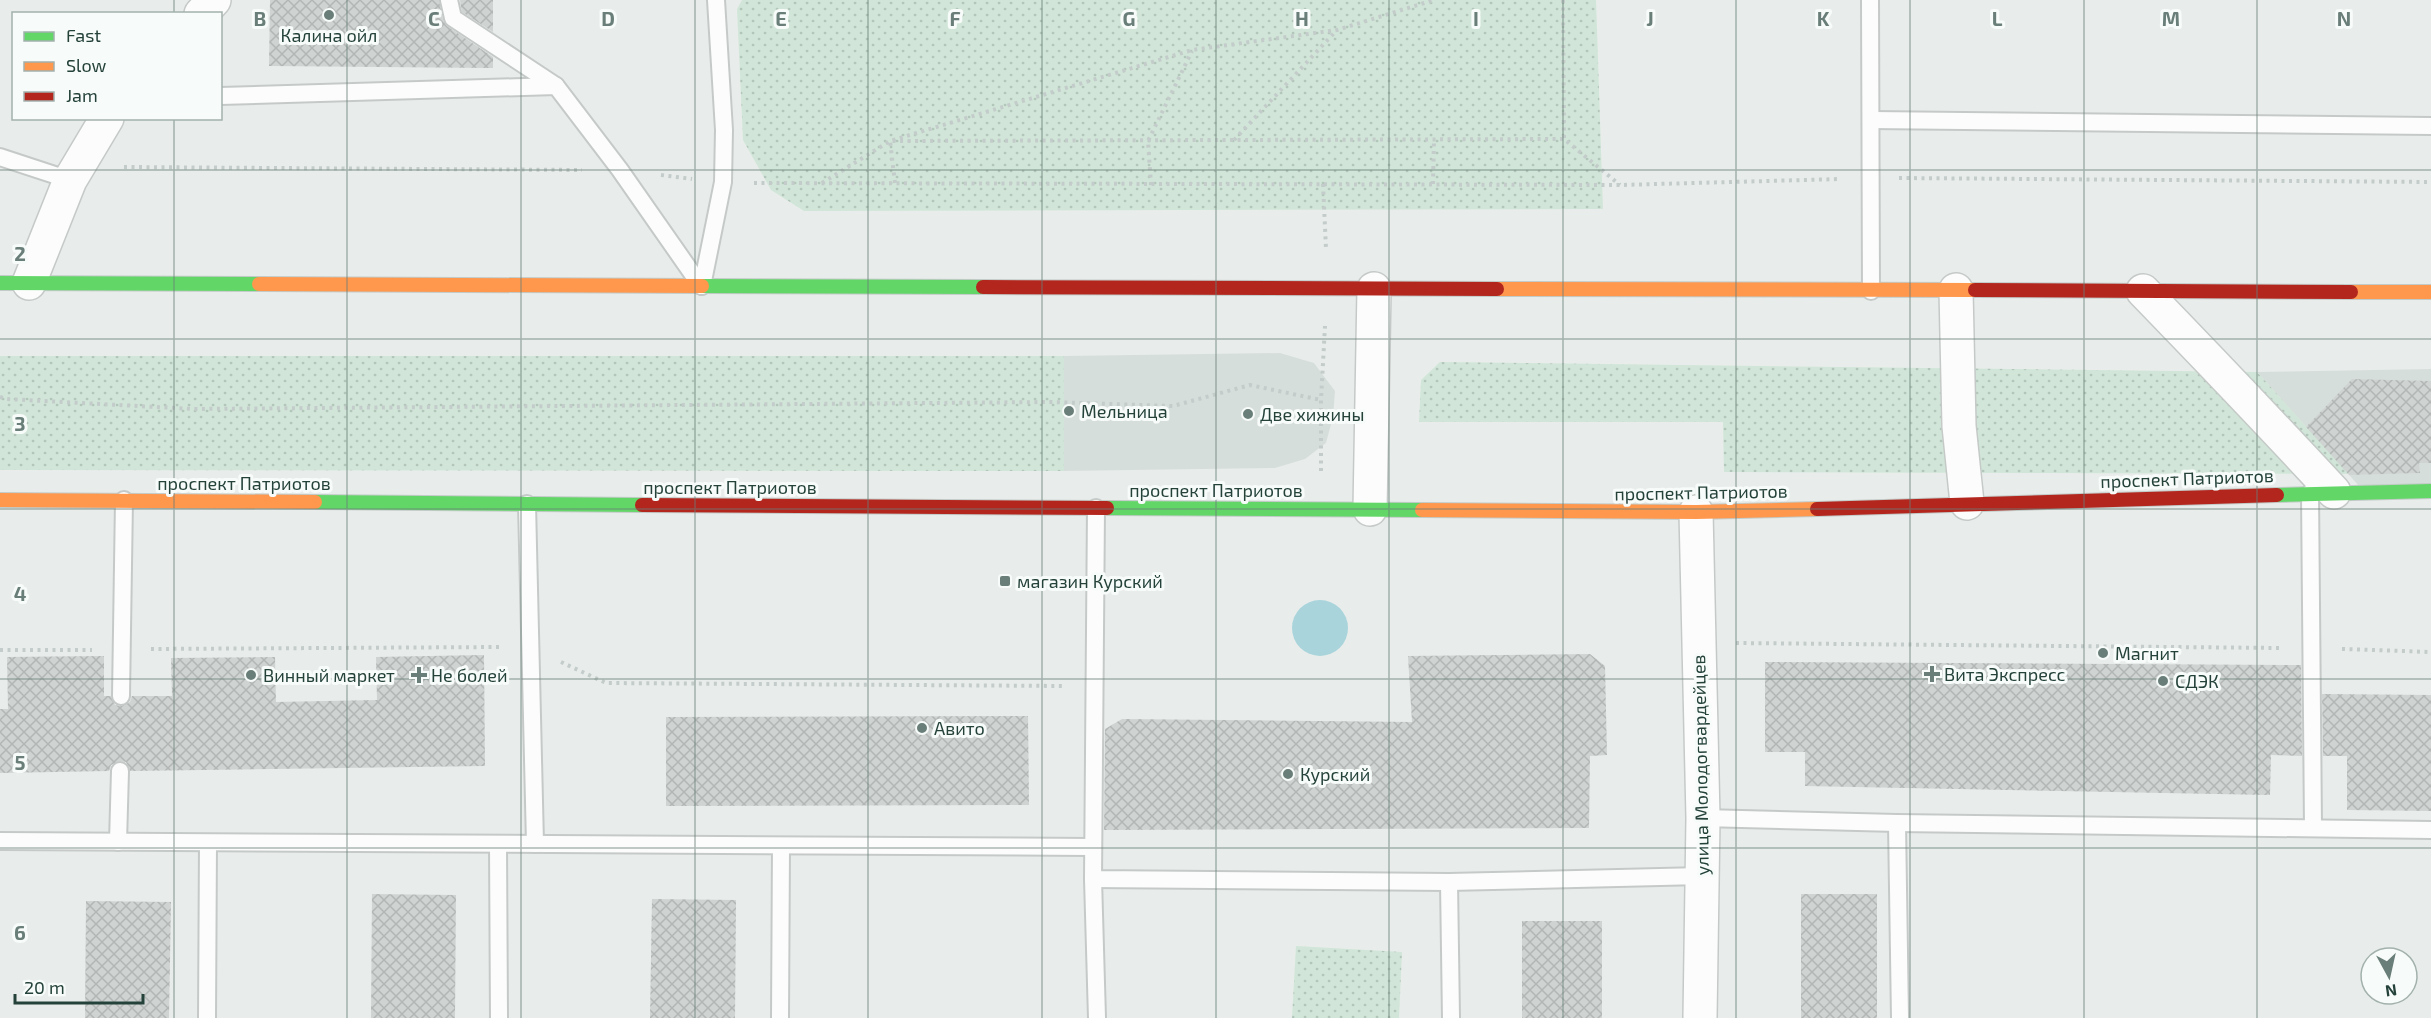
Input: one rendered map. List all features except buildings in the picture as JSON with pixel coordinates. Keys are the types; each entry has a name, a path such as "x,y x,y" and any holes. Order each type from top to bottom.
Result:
{"main road":[{"path":"15,283 2431,292"},
{"name":"проспект Патриотов","path":"0,500 1696,512 2322,492 2431,491"}],"street":[{"path":"203,12 214,0"},
{"path":"15,283 70,180 106,120"},
{"path":"1370,509 1374,289"},
{"path":"1956,290 1959,426 1967,503"},
{"path":"2143,291 2184,336 2242,392 2322,492"},
{"name":"улица Молодогвардейцев","path":"1696,512 1703,818 1700,1018"}],"lane":[{"path":"449,0 453,18 556,86 620,170 702,286"},
{"path":"702,286 723,182 724,130 716,0"},
{"path":"1870,0 1871,291"},
{"path":"222,96 556,86"},
{"path":"1871,120 2431,126"},
{"path":"0,157 70,180"},
{"path":"2313,827 2311,648 2322,492"},
{"path":"121,696 124,500"},
{"path":"526,504 535,844"},
{"path":"1096,507 1091,847 1097,1018"},
{"path":"118,842 120,771"},
{"path":"1703,818 1897,823 2431,830"},
{"path":"1897,823 1900,1018"},
{"path":"0,841 1091,847"},
{"path":"207,1018 208,843"},
{"path":"498,844 499,1018"},
{"path":"780,1018 781,846"},
{"path":"1093,879 1449,882 1702,876"},
{"path":"1449,882 1451,1018"}],"path":[{"path":"821,183 890,141 1192,50 1337,30 1434,0"},
{"path":"1563,0 1564,139"},
{"path":"1234,141 1337,30"},
{"path":"1151,184 1148,141 1192,50"},
{"path":"890,141 1564,139 1620,185"},
{"path":"1433,184 1434,140"},
{"path":"890,141 895,184"},
{"path":"70,180 127,166 620,170 723,182 895,184 1620,185 1871,178 2431,182"},
{"path":"0,397 194,410 1052,402 1173,405 1250,385 1321,400"},
{"path":"1699,643 2311,648 2431,652"}],"shaded area":[{"path":"1280,353 1314,363 1335,391 1333,417 1326,443 1305,459 1275,468 1064,471 1064,356"},
{"path":"2431,369 2431,486 2359,486 2257,372"}],"green space":[{"path":"742,0 1596,0 1603,209 804,211 771,190 743,140 737,9"},
{"path":"0,356 1064,356 1064,471 0,470"},
{"path":"1440,362 2257,372 2349,474 1724,472 1723,422 1419,422 1421,380"},
{"path":"1296,946 1402,952 1399,1018 1292,1018"}],"water":[{"path":"1320,600 1331,602 1340,608 1346,617 1348,628 1346,639 1340,648 1331,654 1320,656 1309,654 1300,648 1294,639 1292,628 1294,617 1300,608 1309,602"}],"traffic: fast":[{"path":"0,283 259,284"},
{"path":"702,286 983,287"},
{"path":"2277,495 2431,491"},
{"path":"315,502 642,505"},
{"path":"1107,508 1422,510"}],"traffic: slow":[{"path":"259,284 702,286"},
{"path":"1497,289 1975,290"},
{"path":"2351,292 2431,292"},
{"path":"0,500 315,502"},
{"path":"1422,510 1696,512 1817,509"}],"traffic: jam":[{"path":"983,287 1497,289"},
{"path":"1975,290 2351,292"},
{"path":"1817,509 2277,495"},
{"path":"642,505 1107,508"}],"place":[{"name":"Калина ойл","path":"329,15"},
{"name":"Мельница","path":"1069,411"},
{"name":"Две хижины","path":"1248,414"},
{"name":"магазин Курский","path":"1005,581"},
{"name":"Магнит","path":"2103,653"},
{"name":"Вита Экспресс","path":"1932,674"},
{"name":"Винный маркет","path":"251,675"},
{"name":"Не болей","path":"419,675"},
{"name":"СДЭК","path":"2163,681"},
{"name":"Авито","path":"922,728"},
{"name":"Курский","path":"1288,774"}]}
